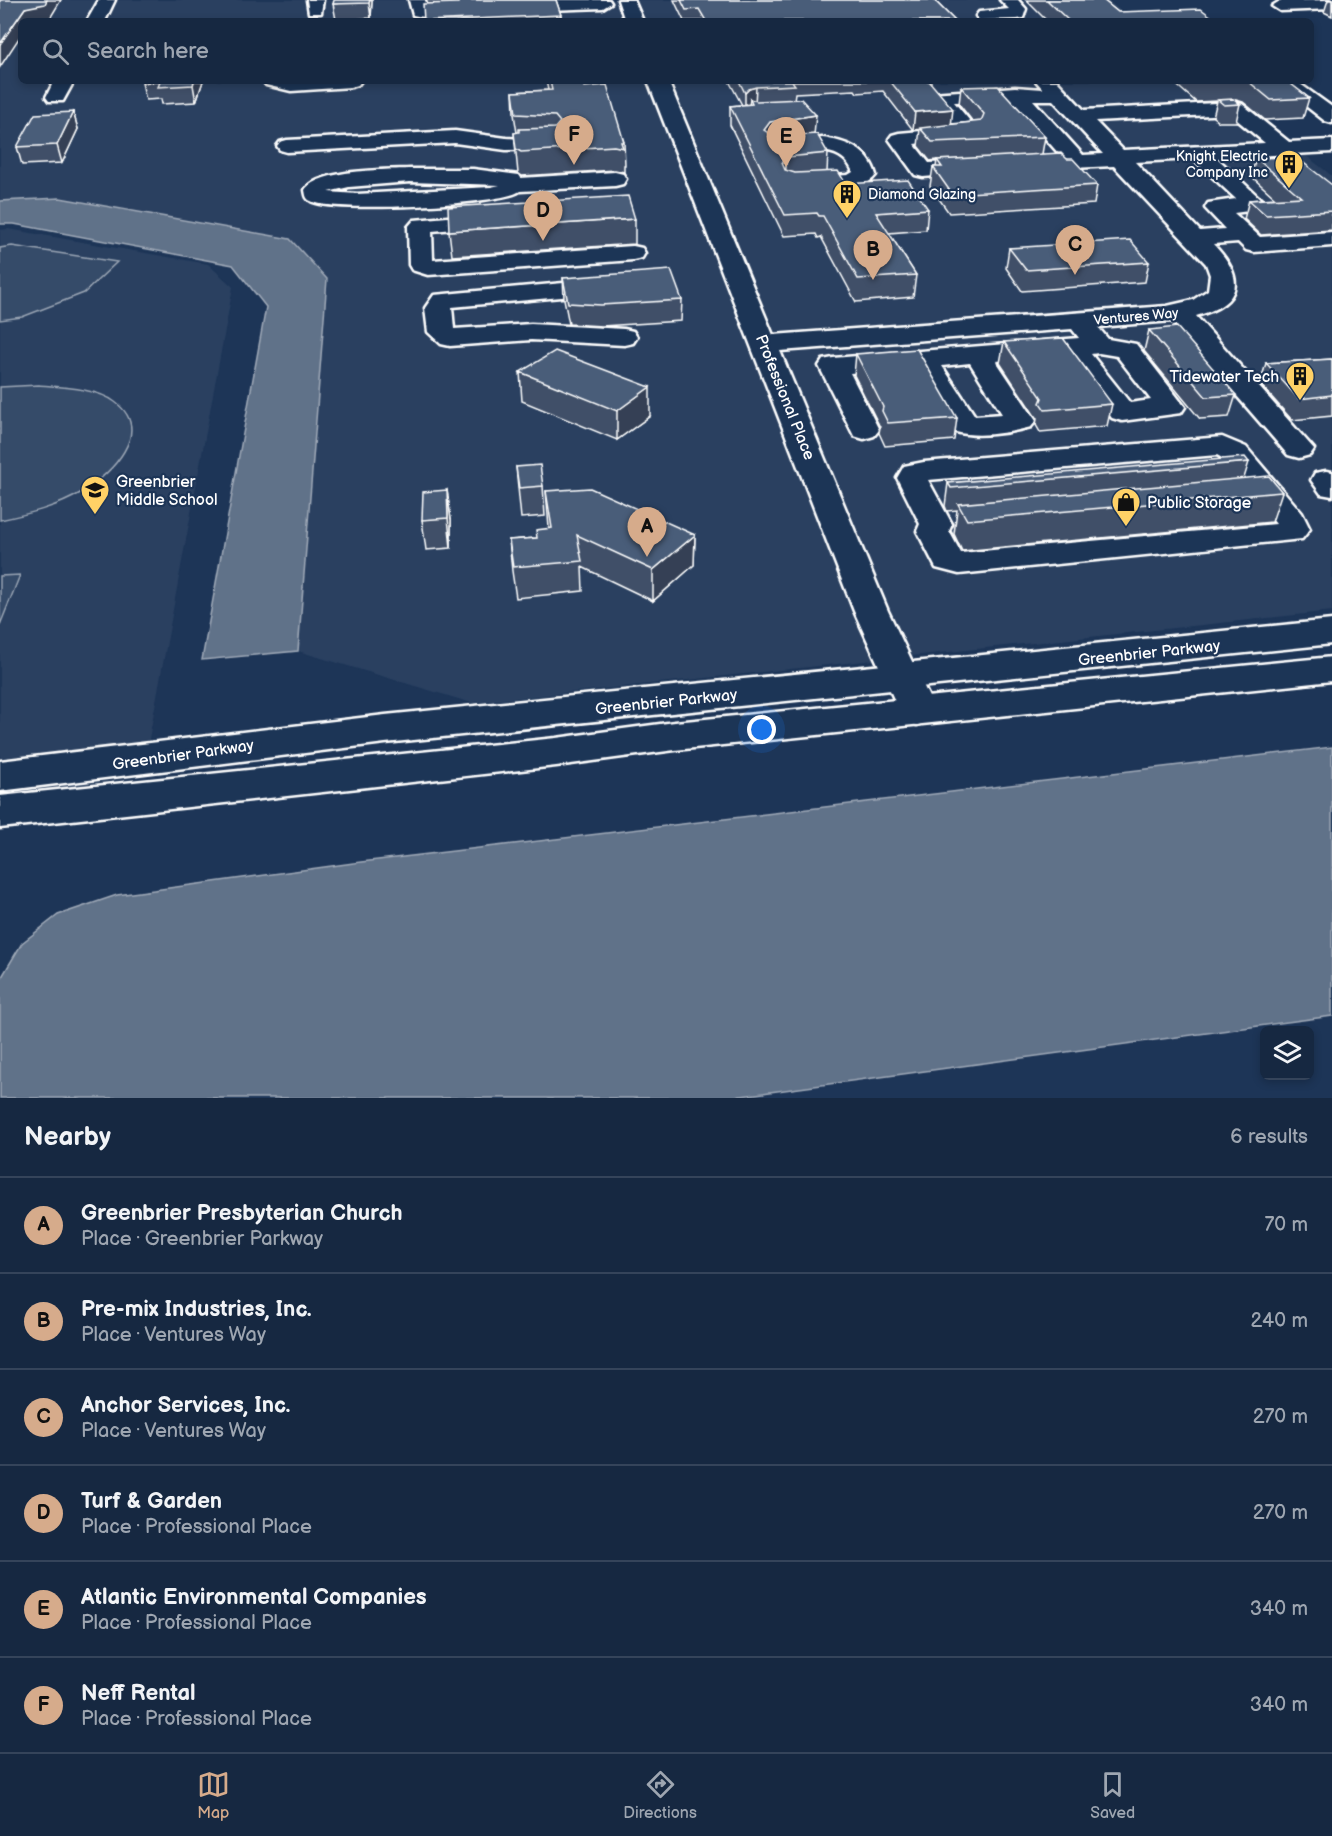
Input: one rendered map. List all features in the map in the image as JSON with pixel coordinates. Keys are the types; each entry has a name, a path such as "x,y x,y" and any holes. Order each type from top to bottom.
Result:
{"street":[{"path":"98,18 107,0"},
{"path":"417,0 419,11 453,12"},
{"path":"509,0 512,4 521,6 603,3"},
{"path":"626,0 633,18"},
{"path":"970,0 986,18"},
{"path":"993,18 1017,14 1018,9 1008,0"},
{"path":"1284,4 1332,4"},
{"path":"280,84 306,84"},
{"name":"Professional Place","path":"659,84 871,611 917,712"},
{"path":"1288,84 1332,117"},
{"path":"1052,88 1015,93 939,97 970,133 898,139 923,170 1332,146"},
{"name":"Ventures Way","path":"764,344 942,331 1076,334 1203,306 1212,300 1222,290 1225,283 1223,272 1217,262 1052,88"},
{"path":"1015,93 1077,161"},
{"path":"1079,116 1235,108 1284,148"},
{"path":"1118,114 1139,134 1264,132"},
{"path":"287,146 456,137 506,144 549,145"},
{"path":"776,148 840,146 854,154 865,170 865,175 852,181 794,184"},
{"path":"1310,147 1332,165"},
{"path":"1198,153 1255,204 1216,208 1254,245 1332,239"},
{"path":"1218,171 1297,166"},
{"path":"514,185 511,180 503,177 472,174 356,179 321,185 316,190 317,196 328,200 357,201 491,194 506,191 514,185 615,179"},
{"path":"520,219 422,225 420,227 422,265 428,268 633,253"},
{"path":"1195,238 1244,235"},
{"path":"624,337 531,332 450,338 441,332 438,308 443,300 630,285"},
{"path":"522,293 531,332"},
{"path":"1178,312 1299,449"},
{"path":"924,359 966,426 1021,421 968,355 942,331"},
{"path":"864,430 833,366 968,355 1076,334 1099,345 1126,350 1171,407 1122,412 1076,334"},
{"path":"1214,446 1232,449 1269,493 1294,525 1291,532 965,564 948,561 933,531 948,523 921,496 912,478 915,474 970,467 1214,446"},
{"path":"1233,496 1269,493"},
{"name":"Greenbrier Parkway","path":"0,776 386,729 1332,633"},
{"path":"0,812 556,752 675,736 1332,669"}],"shaded area":[{"path":"0,0 1107,0 1130,18 18,18 18,84 1215,84 1332,176 1332,611 472,703 298,651 327,279 290,239 60,198 0,201"},
{"path":"60,198 290,239 327,279 298,651 202,660 266,307 233,265 14,224 0,224 0,201"},
{"name":"Greenbrier Middle School","path":"8,229 208,264 233,287 148,744 0,759 0,230"},
{"path":"12,246 117,262 84,293 22,317 0,320 0,248"},
{"path":"39,385 78,389 107,397 126,414 131,426 130,439 115,464 105,475 82,492 53,506 0,520 0,387"},
{"path":"20,575 0,625 0,576"},
{"path":"1332,747 1332,1016 726,1098 0,1098 0,980 22,943 58,915 117,895 361,862"}],"building":[{"path":"0,0 47,0 45,4 25,8 0,44"},
{"path":"334,0 370,0 369,3 333,4"},
{"path":"459,0 556,0 561,15 424,18 423,4 458,3"},
{"path":"681,0 934,0 952,18 704,18 699,9 686,10"},
{"path":"1047,0 1103,0 1118,12 1201,9 1213,18 1066,18"},
{"path":"159,84 193,84 193,85 158,87"},
{"path":"551,84 584,84 584,87 607,85 624,142 621,142 623,148 614,146 521,152 516,149 514,133 519,132 519,129 555,128 560,122 555,116 516,114 513,92 552,90"},
{"path":"740,84 795,85 756,87 745,93"},
{"path":"892,84 932,84 953,109 915,112"},
{"path":"1251,84 1291,84 1309,98 1271,100"},
{"path":"998,86 1045,137 932,142 920,128 981,121 984,114 961,87"},
{"path":"750,99 757,101 801,99 816,115 770,122 764,130 780,136 817,134 828,153 787,157 782,163 785,170 795,173 838,171 846,184 908,180 928,209 876,213 916,275 858,279 823,216 817,213 785,215 730,106 752,104"},
{"path":"1234,99 1240,104 1224,105 1218,100"},
{"path":"73,112 57,145 17,147 35,114"},
{"path":"1061,153 1067,159 1073,159 1097,185 952,194 933,167 942,167 937,160"},
{"path":"1296,157 1332,185 1332,211 1266,215 1249,200 1301,197 1256,158"},
{"path":"628,196 635,219 449,231 448,207"},
{"path":"1130,240 1149,262 1026,270 1009,248"},
{"path":"671,270 682,300 601,305 568,303 563,278"},
{"path":"1177,327 1236,395 1206,397 1149,330"},
{"path":"1063,338 1112,404 1045,410 1040,403 1042,398 1004,342"},
{"path":"917,349 957,418 888,423 882,411 883,407 856,354"},
{"path":"555,351 650,387 617,411 520,372"},
{"path":"1332,359 1332,395 1299,399 1266,363"},
{"path":"1245,457 1249,462 951,488 948,483"},
{"path":"540,465 543,486 519,488 516,467"},
{"path":"1269,476 1282,492 967,520 958,504"},
{"path":"590,488 695,535 653,570 577,535 582,561 513,567 509,540 537,538 536,530 552,528 546,491"},
{"path":"447,490 448,518 422,520 423,492"}],"place":[{"name":"Neff Rental","path":"574,165"},
{"name":"Atlantic Environmental Companies","path":"786,167"},
{"name":"Knight Electric Company Inc","path":"1289,190"},
{"name":"Diamond Glazing","path":"847,220"},
{"name":"Turf & Garden","path":"543,241"},
{"name":"Anchor Services, Inc.","path":"1075,275"},
{"name":"Pre-mix Industries, Inc.","path":"873,280"},
{"name":"Tidewater Tech","path":"1300,402"},
{"name":"Greenbrier Middle School","path":"95,516"},
{"name":"Public Storage","path":"1126,528"},
{"name":"Greenbrier Presbyterian Church","path":"647,557"}]}
